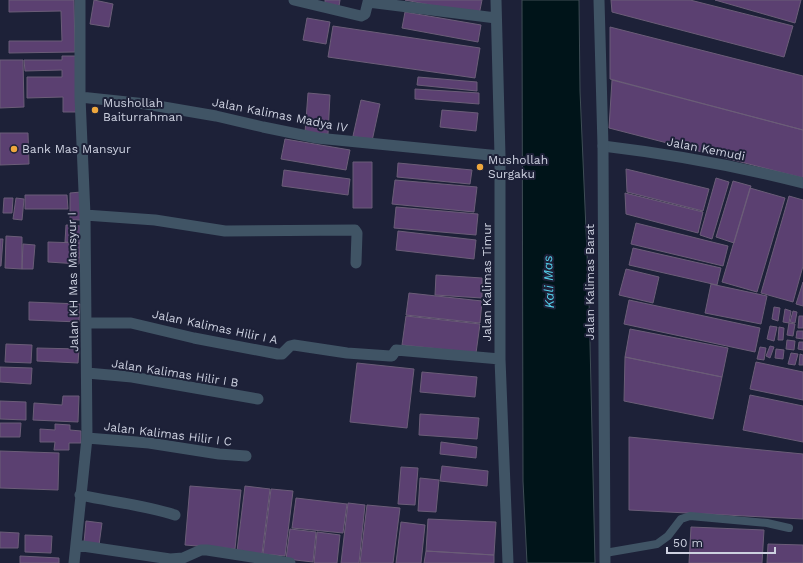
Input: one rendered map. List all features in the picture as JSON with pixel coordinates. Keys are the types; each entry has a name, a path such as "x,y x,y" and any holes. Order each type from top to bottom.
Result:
{"street":[{"name":"Jalan KH Mas Mansyur I","path":"74,563 87,438 85,215 80,96 80,0"},
{"path":"294,0 361,16 365,14 368,2 496,18"},
{"name":"Jalan Kalimas Timur","path":"496,0 500,156 500,359 508,563"},
{"name":"Jalan Kalimas Barat","path":"599,0 603,146 605,558"},
{"name":"Jalan Kalimas Madya IV","path":"80,96 146,104 216,116 317,138 500,156"},
{"name":"Jalan Kemudi","path":"603,146 689,158 742,168 803,183"},
{"path":"85,215 155,220 225,231 355,230 357,233 356,263"},
{"name":"Jalan Kalimas Hilir I A","path":"86,323 131,323 194,338 278,354 282,354 290,346 294,345 347,353 390,356 392,356 396,350 500,359"},
{"name":"Jalan Kalimas Hilir I B","path":"87,374 132,377 258,399"},
{"name":"Jalan Kalimas Hilir I C","path":"87,438 149,443 219,454 246,456"},
{"path":"80,495 158,510 175,515"},
{"path":"76,546 170,559 183,558 201,550 207,550 290,563"}],"lane":[{"path":"605,558 657,544 668,536 681,519 690,516 767,523 789,528"}],"water":[{"name":"Kali Mas","path":"522,0 579,0 580,91 589,299 595,563 527,563 523,481"}],"building":[{"path":"9,0 74,0 75,52 9,53 9,41 62,41 61,11 9,12"},
{"path":"94,0 113,4 109,27 90,24"},
{"path":"325,0 340,0 339,6 325,3"},
{"path":"405,0 482,0 479,15"},
{"path":"611,0 690,0 793,26 784,57 612,12"},
{"path":"715,0 801,0 795,23"},
{"path":"405,12 481,25 478,42 402,28"},
{"path":"307,18 330,22 326,44 303,40"},
{"path":"333,26 480,48 475,78 328,57"},
{"path":"610,27 803,76 803,130 610,79"},
{"path":"62,56 76,56 77,112 63,112 63,97 27,98 27,77 62,77 62,70 25,71 24,60 62,60"},
{"path":"0,60 23,60 24,107 0,108"},
{"path":"418,77 477,82 477,91 417,85"},
{"path":"612,80 803,130 803,178 609,128"},
{"path":"415,89 479,93 479,104 415,99"},
{"path":"308,93 330,95 328,134 305,133"},
{"path":"361,100 380,104 372,141 353,136"},
{"path":"442,110 478,113 476,131 440,127"},
{"name":"Bank Mas Mansyur","path":"0,133 28,133 29,164 0,165"},
{"path":"285,139 350,150 346,170 281,159"},
{"path":"353,162 372,162 372,208 353,208"},
{"path":"398,163 472,170 470,184 397,177"},
{"path":"626,169 709,189 703,211 627,192"},
{"path":"284,170 350,179 348,195 282,186"},
{"path":"716,178 729,182 712,239 700,235"},
{"path":"395,180 477,187 474,212 392,204"},
{"path":"733,181 751,186 734,243 716,237"},
{"path":"750,188 785,198 757,292 722,282"},
{"path":"81,192 81,220 70,220 70,193"},
{"path":"625,193 703,212 698,233 626,214"},
{"path":"25,195 67,195 68,209 25,209"},
{"path":"789,196 803,200 803,266 793,302 761,293"},
{"path":"4,198 13,198 12,213 3,213"},
{"path":"16,198 24,199 22,220 13,219"},
{"path":"396,207 478,214 476,235 394,228"},
{"path":"636,223 728,246 723,266 631,244"},
{"path":"66,225 82,226 80,243 65,242"},
{"path":"398,231 476,240 474,259 396,250"},
{"path":"6,236 22,237 22,269 5,268"},
{"path":"0,239 3,239 1,266 0,266"},
{"path":"48,242 80,243 79,264 48,262"},
{"path":"23,244 35,245 33,269 22,269"},
{"path":"633,248 721,268 717,285 629,265"},
{"path":"626,269 659,277 653,303 619,295"},
{"path":"436,275 482,278 482,298 435,295"},
{"path":"803,282 803,306 796,304"},
{"path":"711,284 767,296 761,324 705,313"},
{"path":"409,293 482,301 480,323 406,315"},
{"path":"629,300 760,328 755,352 624,324"},
{"path":"29,302 80,304 79,322 29,320"},
{"path":"774,307 780,308 778,321 772,319"},
{"path":"785,309 791,311 789,323 783,322"},
{"path":"793,311 797,312 795,323 790,322"},
{"path":"406,316 480,324 476,353 402,345"},
{"path":"799,316 803,316 803,328 798,328"},
{"path":"789,323 795,324 793,336 787,335"},
{"path":"770,326 777,327 774,341 767,339"},
{"path":"779,327 784,328 783,340 778,340"},
{"path":"630,329 728,348 722,377 625,357"},
{"path":"797,331 803,331 803,339 796,338"},
{"path":"787,340 795,341 794,350 786,349"},
{"path":"799,342 803,342 803,350 798,349"},
{"path":"6,344 32,345 31,363 5,362"},
{"path":"770,346 774,347 770,358 766,356"},
{"path":"760,347 766,348 764,360 757,359"},
{"path":"37,348 79,349 78,363 37,361"},
{"path":"776,349 784,350 783,359 775,358"},
{"path":"791,353 798,354 795,365 788,364"},
{"path":"800,354 803,355 803,365 799,365"},
{"path":"625,357 722,377 713,419 624,401"},
{"path":"756,362 803,372 803,400 750,389"},
{"path":"357,363 414,369 407,428 350,422"},
{"path":"0,367 32,368 31,384 0,382"},
{"path":"422,372 477,377 475,397 420,392"},
{"path":"750,395 803,406 803,442 743,430"},
{"path":"63,396 79,396 78,422 33,420 34,403 62,405"},
{"path":"0,401 26,402 26,420 0,419"},
{"path":"420,414 479,418 477,439 419,435"},
{"path":"0,423 21,423 20,437 0,437"},
{"path":"55,424 70,425 70,430 81,431 81,443 69,443 69,450 54,450 55,442 40,442 40,429 55,430"},
{"path":"629,437 803,454 803,519 629,510"},
{"path":"441,442 477,447 476,458 440,454"},
{"path":"0,451 59,453 58,490 0,488"},
{"path":"442,466 488,471 487,486 440,481"},
{"path":"401,467 418,468 415,505 398,504"},
{"path":"420,478 439,480 436,512 418,511"},
{"path":"190,486 241,490 235,549 185,545"},
{"path":"245,486 270,489 262,554 237,551"},
{"path":"271,489 293,491 285,556 263,554"},
{"path":"296,498 347,504 343,533 292,528"},
{"path":"348,503 365,505 359,563 341,563"},
{"path":"367,505 400,508 393,563 360,563"},
{"path":"428,519 496,522 494,555 426,551"},
{"path":"86,521 102,523 99,545 84,543"},
{"path":"401,522 425,525 421,563 396,563"},
{"path":"691,527 764,530 762,563 689,563"},
{"path":"290,529 316,532 313,562 286,559"},
{"path":"0,532 19,533 18,548 0,548"},
{"path":"317,532 340,535 337,563 314,563"},
{"path":"25,535 52,536 51,553 25,552"},
{"path":"768,544 803,545 803,563 767,563"},
{"path":"426,551 494,555 494,563 424,563"},
{"path":"20,556 59,558 59,563 20,563"}],"place":[{"name":"Mushollah Baiturrahman","path":"95,110"},
{"name":"Bank Mas Mansyur","path":"14,149"},
{"name":"Mushollah Surgaku","path":"480,167"}]}
